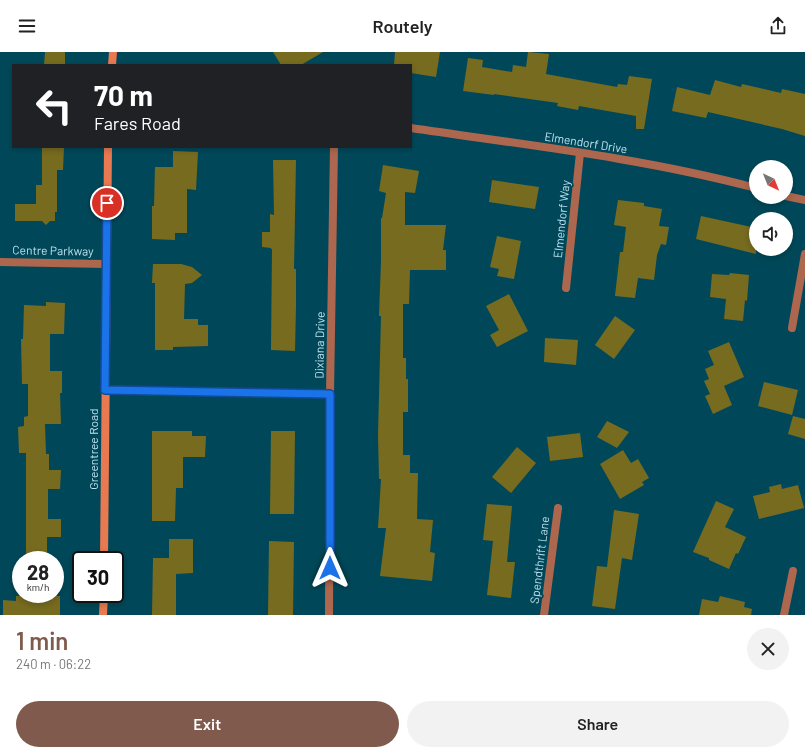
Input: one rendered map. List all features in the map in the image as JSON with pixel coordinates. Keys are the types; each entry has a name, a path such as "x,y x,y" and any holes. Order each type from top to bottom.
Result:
{"street":[{"path":"112,64 113,52"},
{"name":"Elmendorf Drive","path":"412,128 580,153 693,172 749,186"},
{"name":"Greentree Road","path":"104,551 108,148"},
{"name":"Dixiana Drive","path":"329,615 330,394 334,148"},
{"name":"Elmendorf Way","path":"566,288 580,153"},
{"path":"793,197 805,200"},
{"path":"792,328 805,254"},
{"name":"Centre Parkway","path":"0,262 106,264"},
{"path":"105,390 330,394"},
{"name":"Spendthrift Lane","path":"544,615 558,508"},
{"path":"784,615 793,571"},
{"path":"104,603 104,615"}],"building":[{"path":"45,52 65,52 65,64 44,64"},
{"path":"273,52 323,52 303,64 280,64"},
{"path":"395,52 440,52 436,77 412,73 412,64 394,64"},
{"path":"528,52 549,54 546,74 617,87 618,84 627,85 629,76 652,79 644,129 636,129 636,116 579,106 578,110 557,106 558,103 463,91 468,58 483,60 482,67 512,72 513,65 526,67"},
{"path":"715,80 741,87 742,84 781,93 782,89 805,94 805,136 782,129 708,112 706,118 672,111 677,87 710,95"},
{"path":"42,148 64,148 63,170 57,170 57,212 55,212 55,221 50,221 46,225 42,221 15,221 15,204 36,204 36,185 42,185"},
{"path":"173,151 198,152 196,190 187,189 187,233 175,233 175,240 152,239 152,206 154,206 155,167 173,167"},
{"path":"273,160 296,160 294,269 296,269 295,351 271,350 272,249 262,247 262,232 270,232 270,214 274,215"},
{"path":"383,165 419,171 415,193 405,192 405,225 446,225 443,250 446,250 446,270 410,270 409,304 403,304 403,358 406,358 406,379 408,379 408,412 403,412 403,455 410,455 410,473 418,473 417,519 433,520 430,552 435,553 432,581 380,576 386,528 378,528 381,479 379,479 378,435 381,316 379,316 381,218 386,193 379,191"},
{"path":"492,180 539,187 535,209 489,202"},
{"path":"618,200 644,203 644,206 662,209 659,226 669,227 666,245 661,244 657,255 654,280 638,278 635,298 615,296 620,252 623,252 626,227 614,225"},
{"path":"701,216 749,226 749,252 696,239"},
{"path":"497,236 521,241 514,279 497,276 499,269 490,267"},
{"path":"153,264 181,264 192,267 202,275 192,283 185,284 184,319 198,319 198,325 208,325 208,346 173,347 173,350 155,350 155,283 152,283"},
{"path":"730,273 749,275 747,301 745,300 743,321 724,319 726,299 710,297 712,274 729,275"},
{"path":"509,294 528,331 497,347 490,335 499,330 486,306"},
{"path":"46,302 65,303 64,334 50,334 50,371 62,371 62,393 60,393 61,424 45,424 46,454 49,454 49,470 61,470 60,489 48,489 48,519 61,519 61,537 47,537 47,551 26,551 26,453 19,453 18,427 24,426 24,417 28,416 28,384 22,384 21,339 23,339 24,305 46,306"},
{"path":"615,316 635,330 614,359 595,345"},
{"path":"545,338 578,340 576,365 544,362"},
{"path":"729,342 744,377 724,386 732,405 713,414 705,396 710,394 704,381 709,379 705,369 714,365 708,351"},
{"path":"764,382 798,390 792,415 758,406"},
{"path":"793,416 805,419 805,439 788,434"},
{"path":"607,421 629,432 617,448 597,437"},
{"path":"152,431 192,431 192,436 206,436 205,457 183,457 183,488 176,488 175,521 152,521"},
{"path":"271,431 295,431 294,514 270,514"},
{"path":"580,433 583,457 550,461 547,437"},
{"path":"517,447 536,463 511,493 492,477"},
{"path":"623,450 631,463 638,459 649,478 642,482 644,485 620,499 600,464"},
{"path":"781,484 782,489 798,485 804,508 759,519 753,496 770,492 769,487"},
{"path":"716,501 734,509 725,527 746,537 738,554 736,553 729,569 709,560 709,558 693,552"},
{"path":"487,504 512,506 507,562 515,562 511,598 487,595 493,541 483,540"},
{"path":"614,510 639,514 632,560 622,558 615,609 592,606 597,566 607,567"},
{"path":"169,539 193,539 193,573 176,574 176,615 152,615 153,558 169,558"},
{"path":"269,541 294,542 293,615 268,615"},
{"path":"720,596 745,602 744,607 752,609 751,615 699,615 702,599 718,602"},
{"path":"3,600 12,601 12,603 60,603 60,615 3,615"}],"route":[{"path":"107,203 105,390 330,394 330,568"}]}
